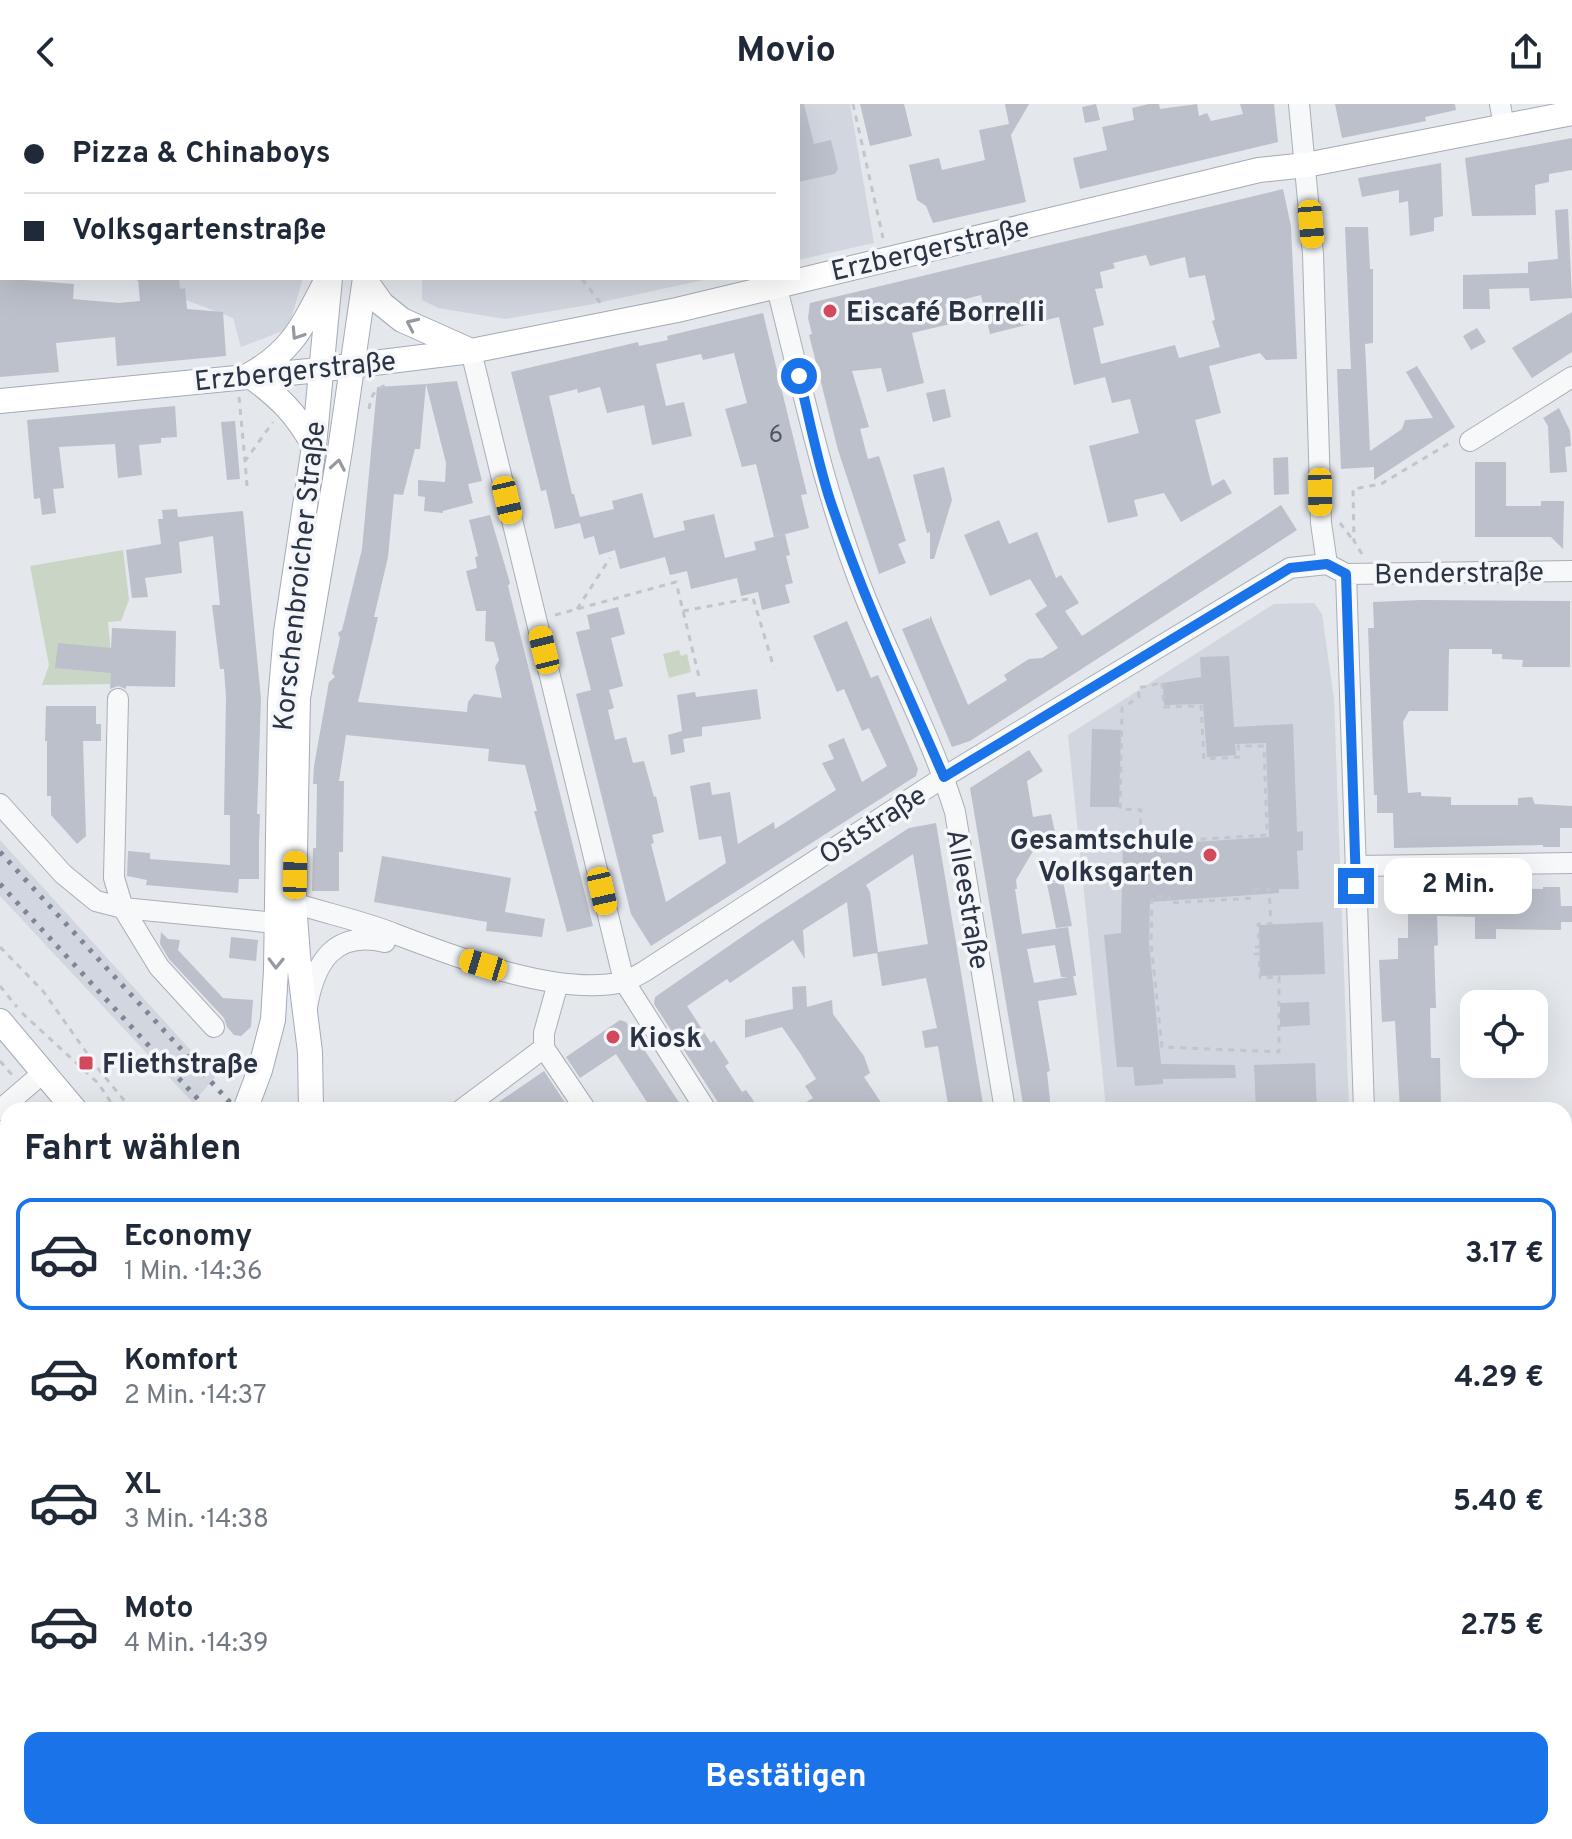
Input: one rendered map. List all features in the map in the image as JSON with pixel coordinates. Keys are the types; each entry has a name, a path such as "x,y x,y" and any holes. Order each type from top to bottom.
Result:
{"main road":[{"name":"Erzbergerstraße","path":"800,278 1259,170 1306,165 1502,116 1572,113"},
{"path":"243,375 273,361 286,350 328,280"},
{"name":"Korschenbroicher Straße","path":"248,1102 273,1020 281,689 286,632 314,446 329,280"},
{"name":"Korschenbroicher Straße","path":"311,1102 294,903 298,698 365,280"},
{"path":"366,280 382,304 402,320 471,351"},
{"name":"Erzbergerstraße","path":"0,401 471,351 616,324 793,280"},
{"path":"243,375 286,404 298,417 314,446"},
{"path":"0,1021 68,1102"}],"street":[{"path":"278,104 289,104"},
{"path":"1299,104 1313,254 1321,523 1327,564 1346,574 1364,1102"},
{"name":"Alleestraße","path":"776,284 829,497 867,600 944,777 955,812 1004,1102"},
{"path":"471,351 624,981 701,1102"},
{"path":"1470,441 1572,377"},
{"name":"Oststraße","path":"294,903 506,971 558,983 624,981 645,971 944,777 1290,568 1327,564"},
{"name":"Benderstraße","path":"1346,574 1572,571"},
{"path":"118,699 114,878 123,908 159,967 214,1027"},
{"path":"0,804 63,874 96,901 123,908 276,923"},
{"path":"1355,866 1572,863"},
{"name":"Oststraße","path":"305,1014 310,986 321,964 333,950 347,941 366,938 421,946"},
{"path":"558,983 544,1033 544,1048 581,1102"},
{"path":"472,1102 544,1048"},
{"path":"9,1102 44,1072"}],"path":[{"path":"853,104 887,258"},
{"path":"583,280 616,324"},
{"path":"243,375 247,486"},
{"path":"245,461 286,404"},
{"path":"1375,573 1354,541 1353,489 1381,484 1460,436 1470,441"},
{"path":"577,609 610,558"},
{"path":"536,620 676,582 700,681"},
{"path":"683,611 753,598 774,668"},
{"path":"1162,683 1164,707 1201,706 1204,759 1239,757 1238,746 1264,746 1267,835 1155,842 1155,837 1140,837 1141,810 1120,809 1122,708 1139,697 1138,688 1162,683"},
{"path":"1254,889 1269,889 1271,924 1258,924 1259,947 1255,947 1255,954 1259,954 1260,978 1279,977 1279,1052 1162,1047 1151,944 1152,897 1169,895 1169,903 1254,898 1254,889"},
{"path":"0,947 43,991 125,1102"},
{"path":"0,986 20,1011 98,1083 111,1102"}],"shaded area":[{"path":"800,104 850,104 874,243 800,260"},
{"path":"134,280 302,280 288,329 241,347 233,318"},
{"path":"422,280 704,280 505,319 438,308 422,300"},
{"name":"Gesamtschule Volksgarten","path":"1314,603 1322,614 1334,699 1349,1102 1105,1102 1068,735 1274,604"},
{"path":"0,840 215,1077 194,1102 192,1102 0,896"}],"green space":[{"path":"123,550 129,600 121,621 108,622 114,684 42,685 49,665 30,566"},
{"path":"679,650 681,656 687,654 691,672 669,678 663,654"}],"building":[{"path":"800,104 804,104 814,144 831,140 838,169 835,174 800,182"},
{"path":"860,104 904,104 912,136 870,146"},
{"path":"1005,104 1029,104 1011,135 1026,202 933,223 926,206 917,200 909,165 939,158 942,170 985,160 979,130 1009,124"},
{"path":"1096,104 1100,120 1085,123 1082,107"},
{"path":"1159,104 1160,109 1197,104 1199,116 1207,113 1211,121 1243,114 1240,104 1274,104 1278,142 1080,189 1073,158 1107,150 1102,127 1134,120 1132,108"},
{"path":"1335,104 1455,104 1456,110 1425,117 1426,121 1342,138"},
{"path":"1572,138 1572,170 1549,174 1549,182 1535,185 1536,215 1472,216 1465,158"},
{"path":"1441,163 1443,216 1434,218 1434,231 1410,236 1408,201 1399,203 1399,190 1362,197 1358,178"},
{"path":"1283,189 1291,226 1297,359 1266,360 1260,353 1209,366 1221,413 1195,420 1212,486 1224,479 1232,493 1181,522 1164,493 1134,500 1138,516 1108,523 1089,446 1139,433 1130,399 1112,403 1105,377 1074,385 1059,317 990,334 981,295 945,304 950,324 912,333 924,383 887,392 881,368 852,371 869,427 860,429 868,459 879,456 906,541 898,544 906,563 879,574 838,450 809,335 812,334 808,318 810,303","holes":["1146,255 1150,266 1185,257 1189,278 1205,275 1215,320 1212,321 1220,347 1179,358 1175,345 1101,364 1093,328 1104,325 1095,289 1103,288 1100,272 1115,268 1113,263"]},
{"path":"1568,209 1572,298 1530,301 1529,288 1489,289 1490,309 1463,309 1463,275 1528,273 1528,262 1558,259 1555,210"},
{"path":"1345,227 1368,227 1370,269 1373,269 1373,343 1365,344 1370,451 1402,429 1405,420 1433,418 1406,372 1417,366 1455,427 1374,480 1374,467 1341,469 1337,369 1351,369"},
{"path":"0,280 74,284 73,299 119,303 140,301 138,280 179,280 180,289 185,288 187,309 223,312 226,356 117,366 115,337 56,343 59,372 0,377"},
{"path":"1572,312 1572,352 1532,378 1512,348"},
{"path":"763,313 807,494 801,495 809,528 785,534 790,555 786,556 793,583 785,585 790,603 762,610 758,592 741,596 737,578 691,589 687,571 670,575 665,557 620,569 615,550 599,555 594,536 584,539 580,523 555,529 546,490 541,491 511,372 638,342 639,346 668,340 667,336","holes":["734,353 747,403 725,409 742,467 756,464 774,537 754,542 756,550 725,558 714,514 683,521 685,530 654,538 642,493 612,501 614,509 580,517 549,396 600,387 607,413 644,405 652,445 692,436 684,402 666,406 656,364 701,354 703,360"]},
{"path":"1477,328 1486,342 1471,350 1463,336"},
{"path":"457,381 482,481 468,484 473,503 443,513 424,511 425,497 418,496 418,480 445,482 446,463 426,384"},
{"path":"426,384 420,449 415,449 403,495 394,494 388,557 374,617 378,617 358,702 467,712 468,702 474,694 502,698 495,667 499,660 494,642 485,641 486,611 476,611 466,571 477,568 475,557 478,556 469,520 490,515 510,583 508,586 593,926 567,932 534,811 537,811 525,765 488,761 489,749 346,735 339,781 344,781 339,891 312,891 313,848 316,848 317,784 313,784 314,766 329,682 335,677 332,673 340,638 338,633 342,630 362,549 377,387"},
{"path":"945,389 951,417 933,422 926,393"},
{"path":"175,406 177,437 161,438 161,443 139,445 142,475 118,478 115,444 59,447 64,488 53,489 56,513 42,515 40,498 34,499 27,420"},
{"path":"1559,408 1570,431 1571,446 1565,447 1567,472 1550,473 1548,426 1543,418"},
{"path":"235,421 240,479 227,480 221,422"},
{"path":"1288,457 1289,494 1274,495 1273,458"},
{"path":"1475,462 1506,462 1506,506 1541,506 1541,501 1564,501 1563,549 1551,537 1475,537"},
{"path":"944,467 952,500 934,559 930,559 930,532 927,533 913,475"},
{"path":"1281,505 1297,530 970,741 952,747 902,629 929,618 930,621 930,615 968,705 1007,680 1004,675 1029,659 1042,658 1058,648 1035,614 1047,606 1030,579 990,596 964,535 999,520 1009,544 1037,532 1056,578 1061,575 1079,603 1065,611 1082,636"},
{"path":"177,509 178,517 243,511 261,699 257,814 260,814 259,879 239,879 238,893 146,885 147,880 127,876 128,851 150,853 150,859 230,865 230,815 224,815 226,697 212,605 220,605 213,536 179,542 182,573 145,578 148,597 132,598 126,550 161,544 158,519 163,519 162,510"},
{"path":"1570,601 1570,667 1522,667 1523,660 1502,659 1502,654 1492,654 1492,649 1449,649 1448,711 1409,711 1403,722 1408,793 1451,797 1451,805 1518,805 1518,798 1532,797 1535,804 1572,806 1572,828 1560,828 1560,847 1394,848 1393,813 1377,813 1377,795 1374,795 1368,628 1374,628 1373,602"},
{"path":"618,607 625,634 611,638 623,686 609,690 614,708 608,710 615,740 626,737 633,763 644,761 656,796 664,832 652,835 654,843 651,844 666,902 726,863 721,836 699,840 690,786 710,782 712,795 730,792 738,844 774,822 775,829 836,790 822,763 834,759 828,745 844,738 862,782 887,766 869,728 862,731 844,689 837,692 813,636 847,621 871,678 878,675 918,769 916,776 651,946 631,914 576,694 591,690 576,632 590,629 587,615"},
{"path":"112,628 176,631 175,687 126,686 126,689 118,686 110,689 111,673 55,668 58,643 111,648"},
{"path":"1229,656 1234,727 1293,724 1297,832 1303,831 1303,850 1297,851 1299,889 1150,902 1149,944 1161,1064 1235,1065 1236,1078 1163,1079 1163,1084 1135,1086 1133,1067 1117,1067 1104,935 1121,933 1123,840 1151,840 1151,845 1269,837 1266,743 1235,744 1236,755 1207,757 1203,704 1164,705 1163,683 1201,677 1200,657"},
{"path":"757,689 761,719 702,727 702,736 683,739 685,752 671,755 668,735 682,731 677,695 695,692 696,697"},
{"path":"46,706 96,706 96,724 101,724 101,741 83,741 86,836 77,844 51,815 51,796 47,796"},
{"path":"1092,729 1121,730 1119,807 1090,807"},
{"path":"1029,750 1043,771 1027,781 1033,817 1051,814 1055,832 1043,834 1016,880 1022,934 1068,927 1077,995 1038,1001 1050,1071 1047,1072 1050,1102 1023,1102 970,788","holes":["1055,945 1061,977 1068,977 1034,983 1027,949"]},
{"path":"936,823 983,1102 948,1102 938,1046 925,1048 922,1031 937,1028 926,978 882,986 877,953 853,957 847,902 803,930 805,959 793,940 730,983 727,979 687,1006 711,1043 714,1040 729,1063 725,1066 742,1092 746,1090 754,1102 718,1102 654,1004 655,997 909,828","holes":["913,854 928,944 878,952 870,892 866,885"]},
{"path":"382,856 511,878 505,912 545,919 542,937 486,931 487,922 374,902"},
{"path":"1056,865 1059,881 1044,884 1042,868"},
{"path":"1063,881 1072,926 1056,928 1047,884"},
{"path":"1408,887 1560,887 1561,906 1572,906 1572,922 1561,922 1561,930 1496,929 1496,939 1475,939 1475,917 1437,916 1438,945 1434,946 1436,1008 1430,1008 1431,1058 1440,1058 1441,1102 1400,1102 1395,1021 1382,1022 1379,960 1398,959 1398,938 1408,938"},
{"path":"1323,922 1325,974 1260,976 1259,925"},
{"path":"161,932 168,939 180,940 178,950 223,998 253,1000 251,1027 241,1036 234,1035 224,1018 169,959 160,944"},
{"path":"231,937 258,940 256,961 229,958"},
{"path":"806,986 807,1007 832,1000 833,1014 864,1056 870,1073 864,1077 881,1102 806,1102 813,1098 805,1086 816,1079 782,1027 745,1038 745,1020 793,1009 792,987"},
{"path":"1309,1002 1310,1025 1280,1027 1280,1003"},
{"path":"620,1020 626,1022 679,1102 647,1102 616,1054 580,1078 566,1057"},
{"path":"1315,1063 1317,1102 1256,1102 1254,1065"},
{"path":"544,1071 565,1102 499,1102"}],"railway":[{"path":"0,852 230,1102"},
{"path":"0,884 201,1102"}],"place":[{"name":"Eiscafé Borrelli","path":"830,311"},
{"name":"Gesamtschule Volksgarten","path":"1210,855"},
{"name":"Kiosk","path":"613,1037"},
{"name":"Fliethstraße","path":"86,1063"}],"route":[{"path":"799,376 829,497 867,600 944,777 1290,568 1327,564 1346,574 1356,886"}]}
